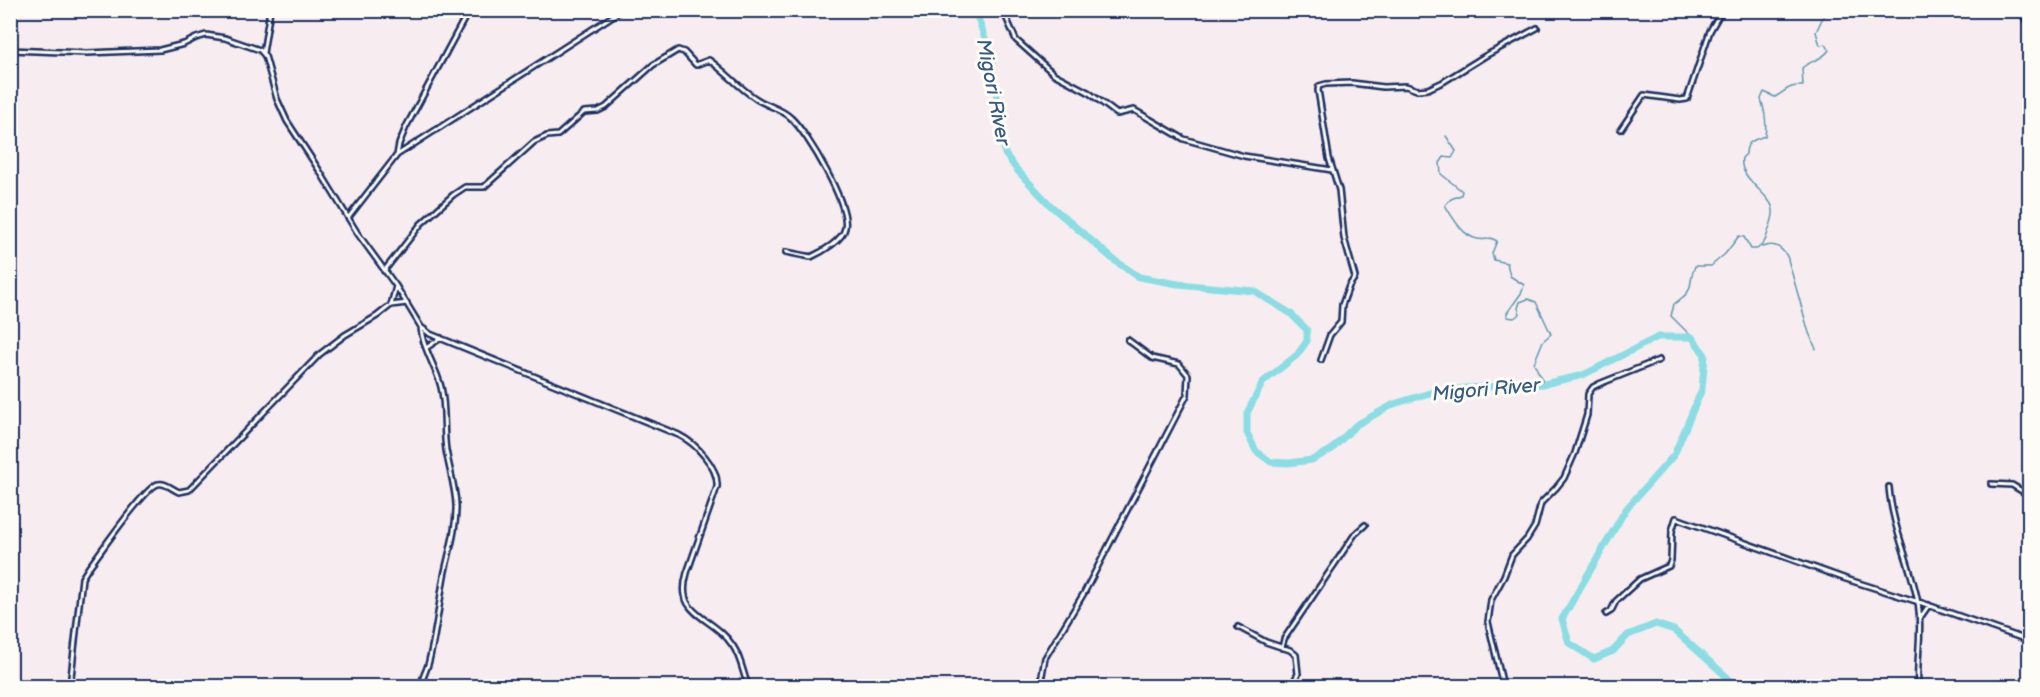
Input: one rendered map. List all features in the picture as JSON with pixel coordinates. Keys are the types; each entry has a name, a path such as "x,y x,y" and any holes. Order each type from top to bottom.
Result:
{"highway":[{"path":"2021,10 2030,25"}],"street":[{"path":"270,10 263,53 277,99 287,121 348,218 396,286 421,327 443,395 446,450 455,494 455,528 440,597 439,617 421,687"},
{"path":"397,155 406,127 469,10"},
{"path":"348,218 397,155 622,10"},
{"path":"1003,10 1016,40 1054,74 1088,92 1117,114 1134,110 1184,139 1244,156 1332,170"},
{"path":"1621,129 1644,95 1687,99 1710,31 1722,10"},
{"path":"1321,360 1330,335 1341,322 1342,304 1355,277 1344,238 1339,190 1332,170 1318,90 1320,85 1352,83 1378,87 1406,86 1417,90 1428,89 1537,28"},
{"path":"10,50 87,53 149,51 175,47 206,35 225,38 256,48 263,53"},
{"path":"384,271 422,224 458,192 465,187 484,188 534,142 547,136 558,135 589,110 598,111 606,107 653,65 678,50 684,52 696,65 709,60 728,73 755,98 788,115 816,152 830,177 844,217 844,231 840,237 811,257 786,252"},
{"path":"70,687 82,578 88,567 147,493 159,483 179,492 189,490 320,354 390,305 396,286"},
{"path":"390,305 407,303"},
{"path":"421,327 430,334 670,430 686,438 704,456 714,470 717,482 684,583 684,596 691,609 715,626 734,647 747,686"},
{"path":"426,348 441,338"},
{"path":"1046,687 1042,675 1046,658 1077,606 1187,395 1188,375 1179,364 1152,358 1128,340"},
{"path":"1503,687 1488,622 1490,604 1512,555 1527,539 1535,526 1541,503 1564,478 1587,415 1588,394 1593,387 1599,384 1659,360"},
{"path":"1991,484 2013,485 2030,496"},
{"path":"1889,486 1894,518 1918,602 1920,618 1918,687"},
{"path":"1606,614 1613,608 1614,603 1640,579 1669,566 1671,536 1676,518 1846,579 1929,605 2030,641"},
{"path":"1282,648 1284,639 1321,582 1354,534 1365,525"},
{"path":"1920,618 1929,605"},
{"path":"1238,627 1272,645 1294,652 1297,657 1298,674 1292,687"}],"waterway":[{"name":"Migori River","path":"968,10 978,18 991,57 1005,154 1051,206 1114,260 1139,277 1178,284 1254,291 1290,313 1307,330 1307,341 1297,355 1263,382 1247,413 1247,433 1256,451 1271,462 1288,463 1312,460 1331,450 1356,425 1394,404 1433,392 1544,384 1583,375 1658,337 1692,337 1705,355 1702,389 1674,455 1626,509 1562,619 1569,643 1594,659 1613,651 1628,635 1656,624 1674,630 1727,677 1734,686"},
{"path":"1692,337 1671,316 1674,304 1689,290 1695,266 1711,266 1725,254 1739,236 1744,237 1751,249 1757,249 1766,238 1773,210 1767,198 1745,173 1742,158 1749,144 1765,136 1766,126 1761,99 1764,92 1775,97 1790,87 1803,86 1802,68 1829,50 1826,44 1820,45 1816,32 1827,10"},
{"path":"1446,136 1456,151 1452,158 1444,157 1440,163 1441,174 1462,191 1461,195 1451,199 1445,205 1458,225 1469,236 1483,240 1491,238 1497,241 1492,253 1494,260 1507,263 1510,276 1524,285 1522,292 1507,313 1507,317 1514,318 1520,314 1518,308 1520,302 1528,299 1536,302 1551,334 1543,341 1534,363 1544,384"},
{"path":"1762,247 1776,246 1787,256 1809,333 1816,349"}]}
